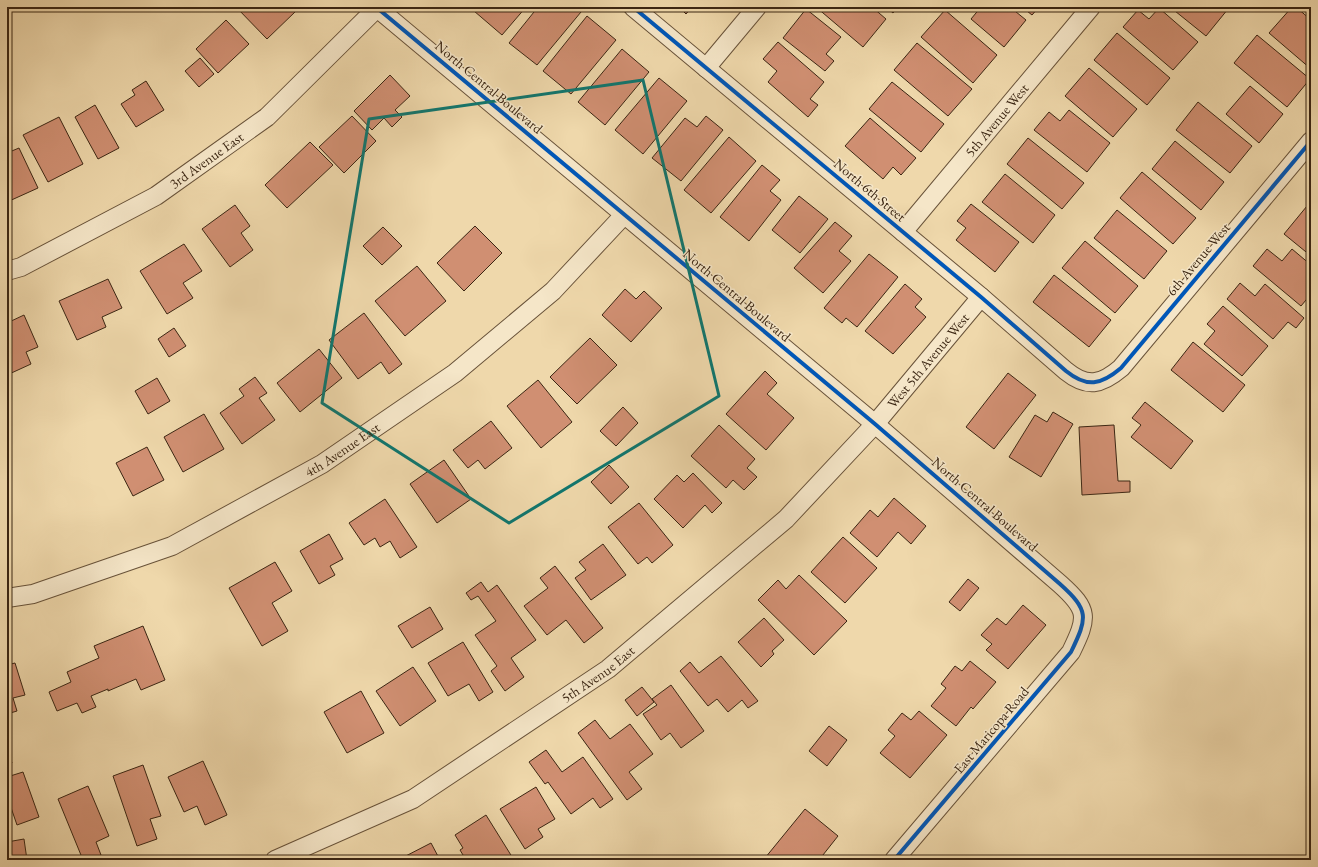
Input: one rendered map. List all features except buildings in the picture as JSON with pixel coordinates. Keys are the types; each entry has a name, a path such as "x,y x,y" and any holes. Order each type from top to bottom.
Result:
{"street":[{"name":"North Central Boulevard","path":"377,7 875,424 1054,579 1080,604"},
{"name":"3rd Avenue East","path":"7,271 21,267 156,196 261,122 377,7"},
{"name":"North 6th Street","path":"633,7 981,297 1072,376 1089,383 1095,383"},
{"path":"706,68 757,7"},
{"name":"5th Avenue West","path":"903,232 1090,7"},
{"name":"6th Avenue West","path":"1095,383 1112,376 1121,368 1311,141"},
{"name":"4th Avenue East","path":"7,598 33,594 172,546 322,464 455,373 553,291 624,215"},
{"name":"West 5th Avenue West","path":"875,424 981,297"},
{"name":"5th Avenue East","path":"274,860 413,799 608,669 786,519 875,424"},
{"name":"East Maricopa Road","path":"894,860 1072,652 1082,624 1083,613 1080,604"}],"highlighted area":[{"path":"643,80 719,396 509,523 322,403 369,119"}],"cycle path":[{"path":"376,7 875,424 1060,584 1081,608 1083,622 1071,652 894,860"},
{"path":"633,7 981,297 1066,371 1087,382 1100,381 1114,374 1121,368 1311,141"}]}
